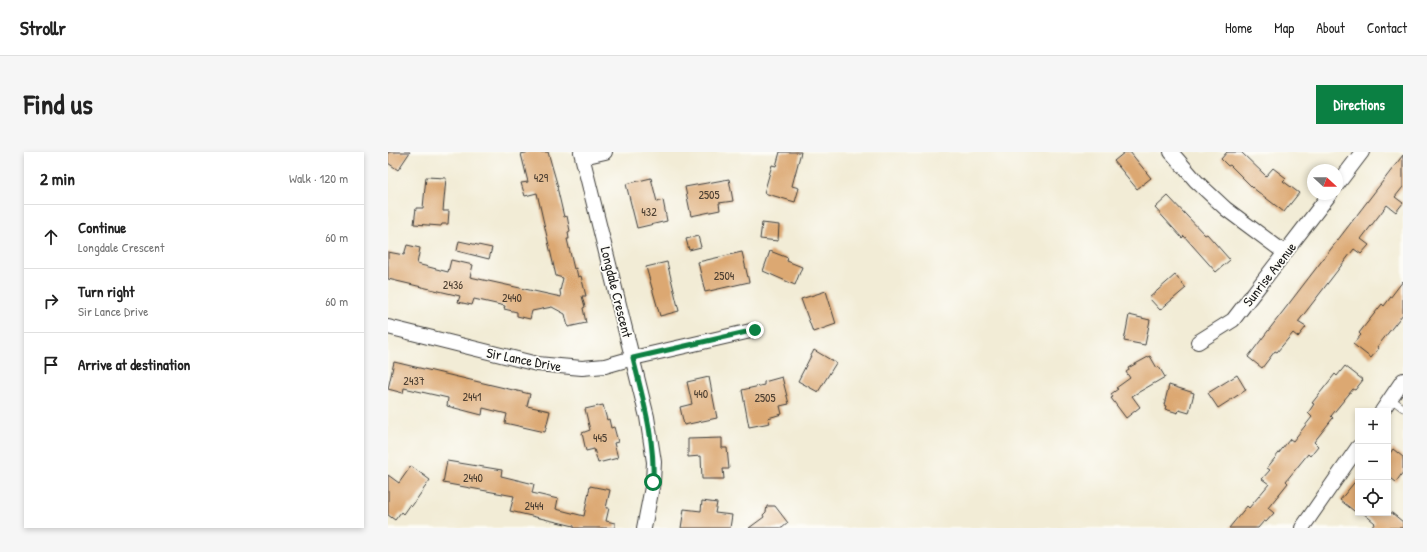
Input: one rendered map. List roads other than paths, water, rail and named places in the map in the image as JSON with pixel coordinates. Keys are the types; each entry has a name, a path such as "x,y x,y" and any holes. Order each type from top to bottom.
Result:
{"street":[{"path":"582,155 606,152"},
{"path":"1171,152 1196,181 1226,210 1285,253"},
{"path":"1343,177 1362,152"},
{"name":"Longdale Crescent","path":"582,155 647,417 654,462 653,482 644,528"},
{"name":"Sunrise Avenue","path":"1198,342 1233,320 1325,200"},
{"name":"Sir Lance Drive","path":"388,327 537,364 582,368 605,366 633,358 755,330"},
{"path":"1384,408 1403,380"},
{"path":"1308,526 1355,452"}],"lane":[{"path":"1391,399 1403,408"}]}
